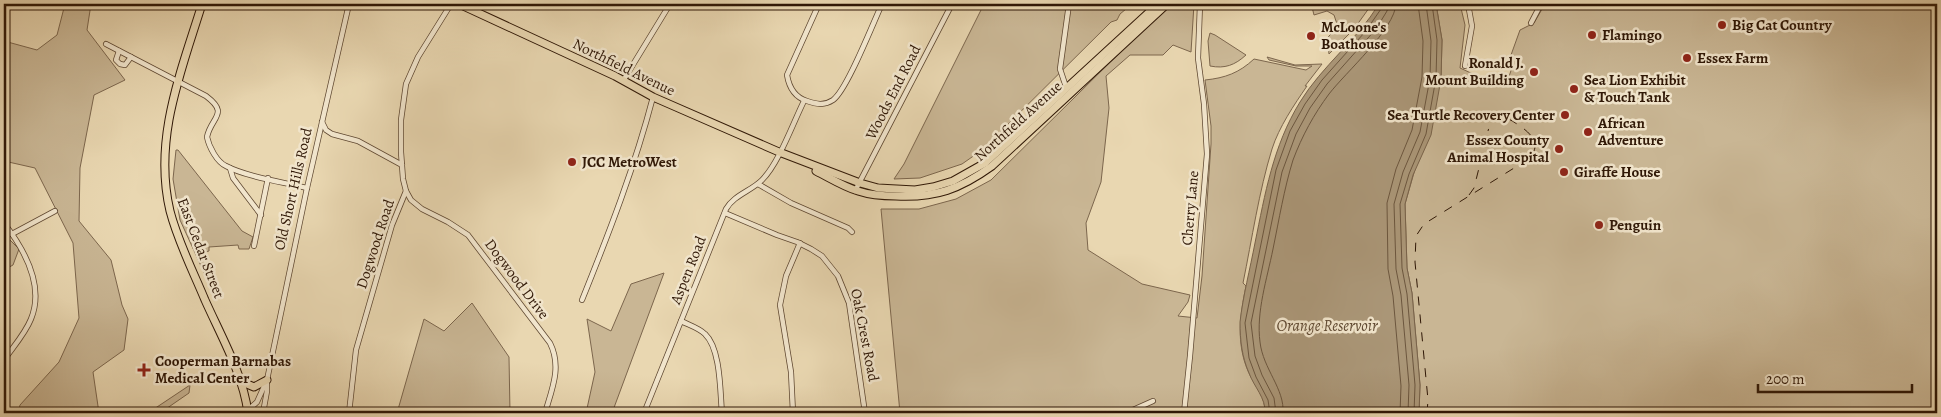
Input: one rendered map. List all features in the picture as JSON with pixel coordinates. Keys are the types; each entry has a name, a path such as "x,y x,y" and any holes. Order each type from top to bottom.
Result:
{"main road":[{"name":"East Cedar Street","path":"202,4 178,83 166,131 164,162 168,202 182,243 240,381 248,412"},
{"name":"Northfield Avenue","path":"459,4 653,97 779,152 860,184 878,188 915,190 933,188 953,181 984,163 1066,86 1158,4"},
{"name":"Northfield Avenue","path":"779,152 856,191 884,196 912,197 935,194 966,183 992,166 1167,4"},
{"path":"240,381 254,387 267,380"}],"street":[{"name":"Old Short Hills Road","path":"263,413 267,380 307,188 349,4"},
{"name":"Dogwood Road","path":"349,413 356,350 392,225 406,190 402,165 401,120 406,84 418,57 451,4"},
{"path":"623,81 670,4"},
{"path":"819,4 787,75 792,91 804,101 819,105 826,104 839,95 882,4"},
{"name":"Woods End Road","path":"856,191 952,4"},
{"path":"1066,86 1061,75 1060,64 1069,4"},
{"name":"Cherry Lane","path":"1184,413 1207,154 1205,112 1198,58 1200,4"},
{"path":"1465,66 1472,26 1468,4"},
{"path":"1531,23 1541,4"},
{"path":"106,44 206,96 216,104 218,111 208,132 208,141 224,165 307,188"},
{"path":"119,51 116,60 120,64 125,65 131,57"},
{"path":"582,300 608,235 644,132 653,97"},
{"name":"Aspen Road","path":"644,413 724,213 736,198 758,184 768,173 804,101"},
{"path":"322,122 326,130 332,134 358,141 402,165"},
{"path":"230,168 233,178 261,215"},
{"path":"254,246 268,178"},
{"path":"758,184 791,203 848,228 852,232"},
{"name":"Dogwood Drive","path":"406,190 411,200 422,209 448,222 468,236 550,343 556,358 557,369 545,413"},
{"path":"12,234 55,211"},
{"name":"Oak Crest Road","path":"724,213 800,243 822,256 838,276 845,289 849,303 865,413"},
{"path":"4,223 31,270 35,282 36,295 30,320 4,360"},
{"path":"793,413 791,372 780,305 786,276 800,243"},
{"path":"681,321 701,331 711,343 715,354 722,413"},
{"name":"Old Short Hills Road","path":"248,412 257,402 267,380"},
{"path":"1126,413 1153,401"}],"shaded area":[{"path":"65,4 91,4 87,30 125,80 94,95 80,168 79,221 111,260 122,305 128,319 124,350 93,372 99,413 18,413 20,405 59,362 79,318 73,243 35,168 4,161 4,41 37,50 57,35"},
{"path":"984,4 1132,4 1120,14 1117,20 1111,22 982,150 962,164 920,178 894,179 904,164"},
{"path":"1176,4 1194,4 1191,52 1173,45 1163,55 1130,55 1106,76 1109,108 1101,182 1086,223 1088,250 1142,284 1190,295 1188,302 1178,316 1197,318 1202,276 1211,144 1211,126 1205,80 1231,74 1243,68 1254,59 1306,70 1312,66 1296,66 1269,60 1267,57 1295,65 1322,64 1305,86 1307,86 1292,108 1272,149 1259,198 1243,283 1246,286 1240,329 1242,350 1248,371 1264,402 1265,413 900,413 881,209 919,209 956,199 991,180 1162,11"},
{"path":"1307,4 1372,4 1354,29 1329,54 1327,38 1338,27 1334,15 1327,11 1314,15 1312,7"},
{"path":"1436,4 1460,4 1465,25 1460,68 1499,86 1507,82 1513,65 1511,55 1520,30 1534,23 1545,4 1937,4 1937,413 1419,413 1420,385 1412,293 1407,268 1405,204 1441,79 1442,40"},
{"path":"1210,33 1246,55 1230,65 1210,66 1208,41"},
{"path":"176,150 178,150 242,231 253,237 249,249 239,249 238,245 209,247 209,251 205,252 206,263 212,263 212,290 180,220 173,179"},
{"path":"6,236 19,249 13,265 4,270 4,238"},
{"path":"664,273 612,413 586,413 595,372 587,319 611,331 631,284"},
{"path":"472,303 509,357 510,413 397,413 424,319 444,331"},
{"path":"190,385 189,393 160,413 148,413"}],"water":[{"name":"Orange Reservoir","path":"1379,4 1436,4 1442,40 1441,79 1431,135 1413,175 1405,204 1407,268 1412,293 1420,385 1419,413 1265,413 1264,402 1251,378 1245,361 1241,342 1240,322 1262,206 1271,171 1283,136 1300,102"}],"railway":[{"path":"1427,413 1428,400 1415,262 1416,236 1424,224 1527,160 1535,149 1534,140 1531,135 1512,121 1503,117 1496,118 1488,131"},
{"path":"1469,195 1474,188 1481,160"}],"place":[{"name":"Big Cat Country","path":"1722,25"},
{"name":"Flamingo","path":"1592,35"},
{"name":"McLoone's Boathouse","path":"1311,36"},
{"name":"Essex Farm","path":"1687,58"},
{"name":"Ronald J. Mount Building","path":"1534,72"},
{"name":"Sea Lion Exhibit & Touch Tank","path":"1574,89"},
{"name":"Sea Turtle Recovery Center","path":"1565,115"},
{"name":"African Adventure","path":"1588,132"},
{"name":"Essex County Animal Hospital","path":"1559,149"},
{"name":"JCC MetroWest","path":"572,162"},
{"name":"Giraffe House","path":"1564,172"},
{"name":"Penguin","path":"1599,225"},
{"name":"Cooperman Barnabas Medical Center","path":"144,370"}]}
